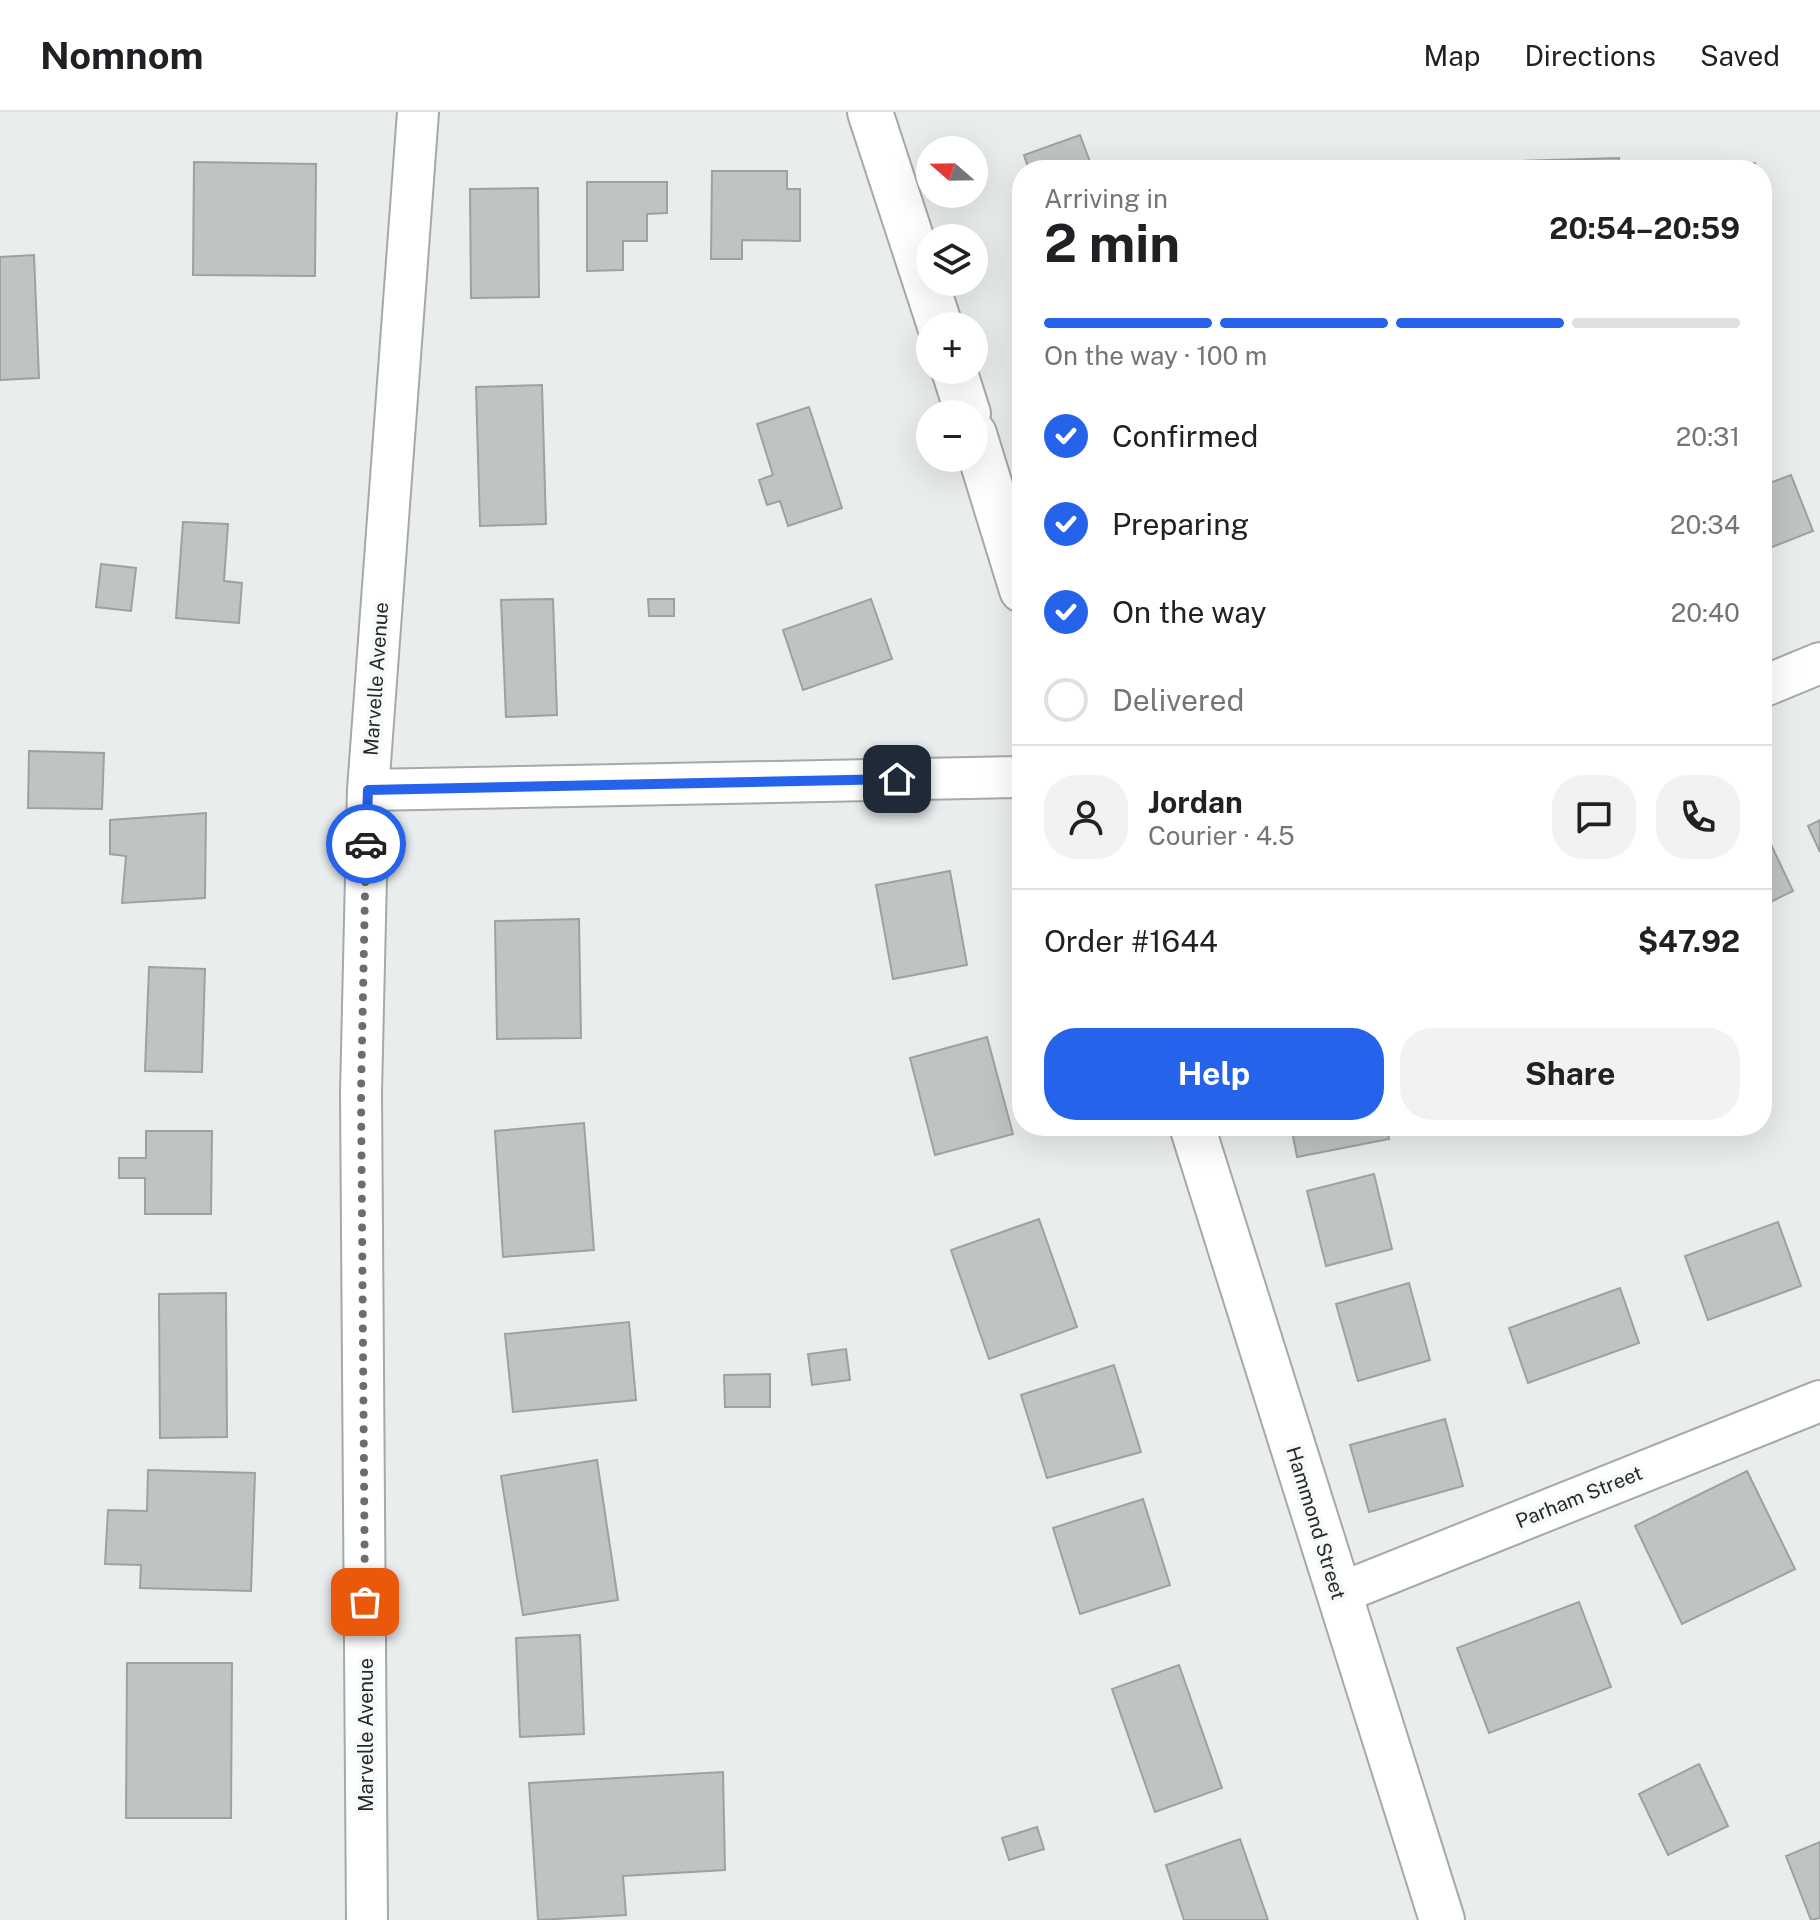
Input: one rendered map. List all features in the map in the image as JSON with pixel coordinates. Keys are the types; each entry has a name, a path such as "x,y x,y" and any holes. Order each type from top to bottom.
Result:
{"street":[{"name":"Marvelle Avenue","path":"367,1920 361,1093 368,790 418,112"},
{"path":"870,112 935,312"},
{"path":"986,472 1012,558"},
{"path":"1772,683 1820,663"},
{"path":"368,790 1012,777"},
{"name":"Hammond Street","path":"1195,1136 1442,1920"},
{"name":"Parham Street","path":"1338,1594 1820,1401"}],"building":[{"path":"1080,135 1089,160 1026,160 1024,155"},
{"path":"1619,158 1619,160 1550,160"},
{"path":"194,162 316,164 315,276 193,275"},
{"path":"712,171 787,171 787,189 800,189 800,241 742,240 742,259 711,259"},
{"path":"587,182 667,182 667,213 647,214 647,241 623,241 623,270 587,271"},
{"path":"538,188 539,297 471,298 470,189"},
{"path":"34,255 39,378 0,380 0,257"},
{"path":"542,385 546,524 480,526 476,387"},
{"path":"809,407 842,508 788,526 780,501 767,505 759,480 773,475 757,424"},
{"path":"1791,475 1813,531 1772,547 1772,482"},
{"path":"183,522 228,524 224,581 242,583 239,623 176,618"},
{"path":"101,564 136,568 131,611 96,607"},
{"path":"553,599 557,715 506,717 501,600"},
{"path":"648,599 674,599 674,616 649,616"},
{"path":"871,599 892,659 803,690 783,630"},
{"path":"29,751 104,753 102,809 28,808"},
{"path":"206,813 205,898 122,903 126,856 110,854 110,820"},
{"path":"1820,820 1820,852 1808,826"},
{"path":"1772,847 1793,891 1772,901"},
{"path":"950,871 967,965 893,979 876,885"},
{"path":"579,919 581,1038 497,1039 495,921"},
{"path":"149,967 205,969 202,1072 145,1071"},
{"path":"987,1037 1012,1134 935,1155 910,1058"},
{"path":"584,1123 594,1250 503,1257 495,1131"},
{"path":"146,1131 212,1131 211,1214 145,1214 145,1178 119,1178 119,1158 146,1158"},
{"path":"1293,1136 1389,1136 1389,1139 1297,1157"},
{"path":"1374,1174 1392,1249 1326,1266 1307,1191"},
{"path":"1039,1219 1077,1327 989,1359 951,1250"},
{"path":"1778,1222 1801,1286 1708,1320 1685,1256"},
{"path":"1409,1283 1430,1360 1358,1381 1336,1304"},
{"path":"1620,1288 1639,1343 1528,1383 1509,1328"},
{"path":"226,1293 227,1437 160,1438 159,1294"},
{"path":"629,1322 636,1400 513,1412 505,1334"},
{"path":"846,1349 850,1380 812,1385 808,1354"},
{"path":"1114,1365 1141,1452 1047,1478 1021,1395"},
{"path":"770,1374 770,1407 725,1407 724,1375"},
{"path":"1445,1419 1463,1486 1369,1512 1350,1445"},
{"path":"597,1460 618,1600 523,1615 501,1476"},
{"path":"148,1470 255,1473 251,1591 140,1588 141,1565 105,1564 108,1510 147,1511"},
{"path":"1747,1471 1795,1569 1682,1624 1635,1526"},
{"path":"1143,1499 1170,1585 1080,1614 1053,1528"},
{"path":"1579,1602 1611,1687 1489,1733 1457,1648"},
{"path":"580,1635 584,1734 520,1737 516,1638"},
{"path":"127,1663 232,1663 231,1818 126,1818"},
{"path":"1179,1665 1222,1788 1155,1812 1112,1689"},
{"path":"1699,1764 1728,1826 1668,1855 1639,1794"},
{"path":"723,1772 725,1870 623,1876 626,1915 538,1920 529,1783"},
{"path":"1037,1827 1044,1849 1009,1860 1002,1838"},
{"path":"1240,1839 1268,1920 1184,1920 1166,1865"},
{"path":"1820,1842 1820,1918 1811,1920 1786,1856"}],"way so far":[{"path":"365,1602 361,1093 366,844"}],"route":[{"path":"366,844 368,790 897,779"}]}
